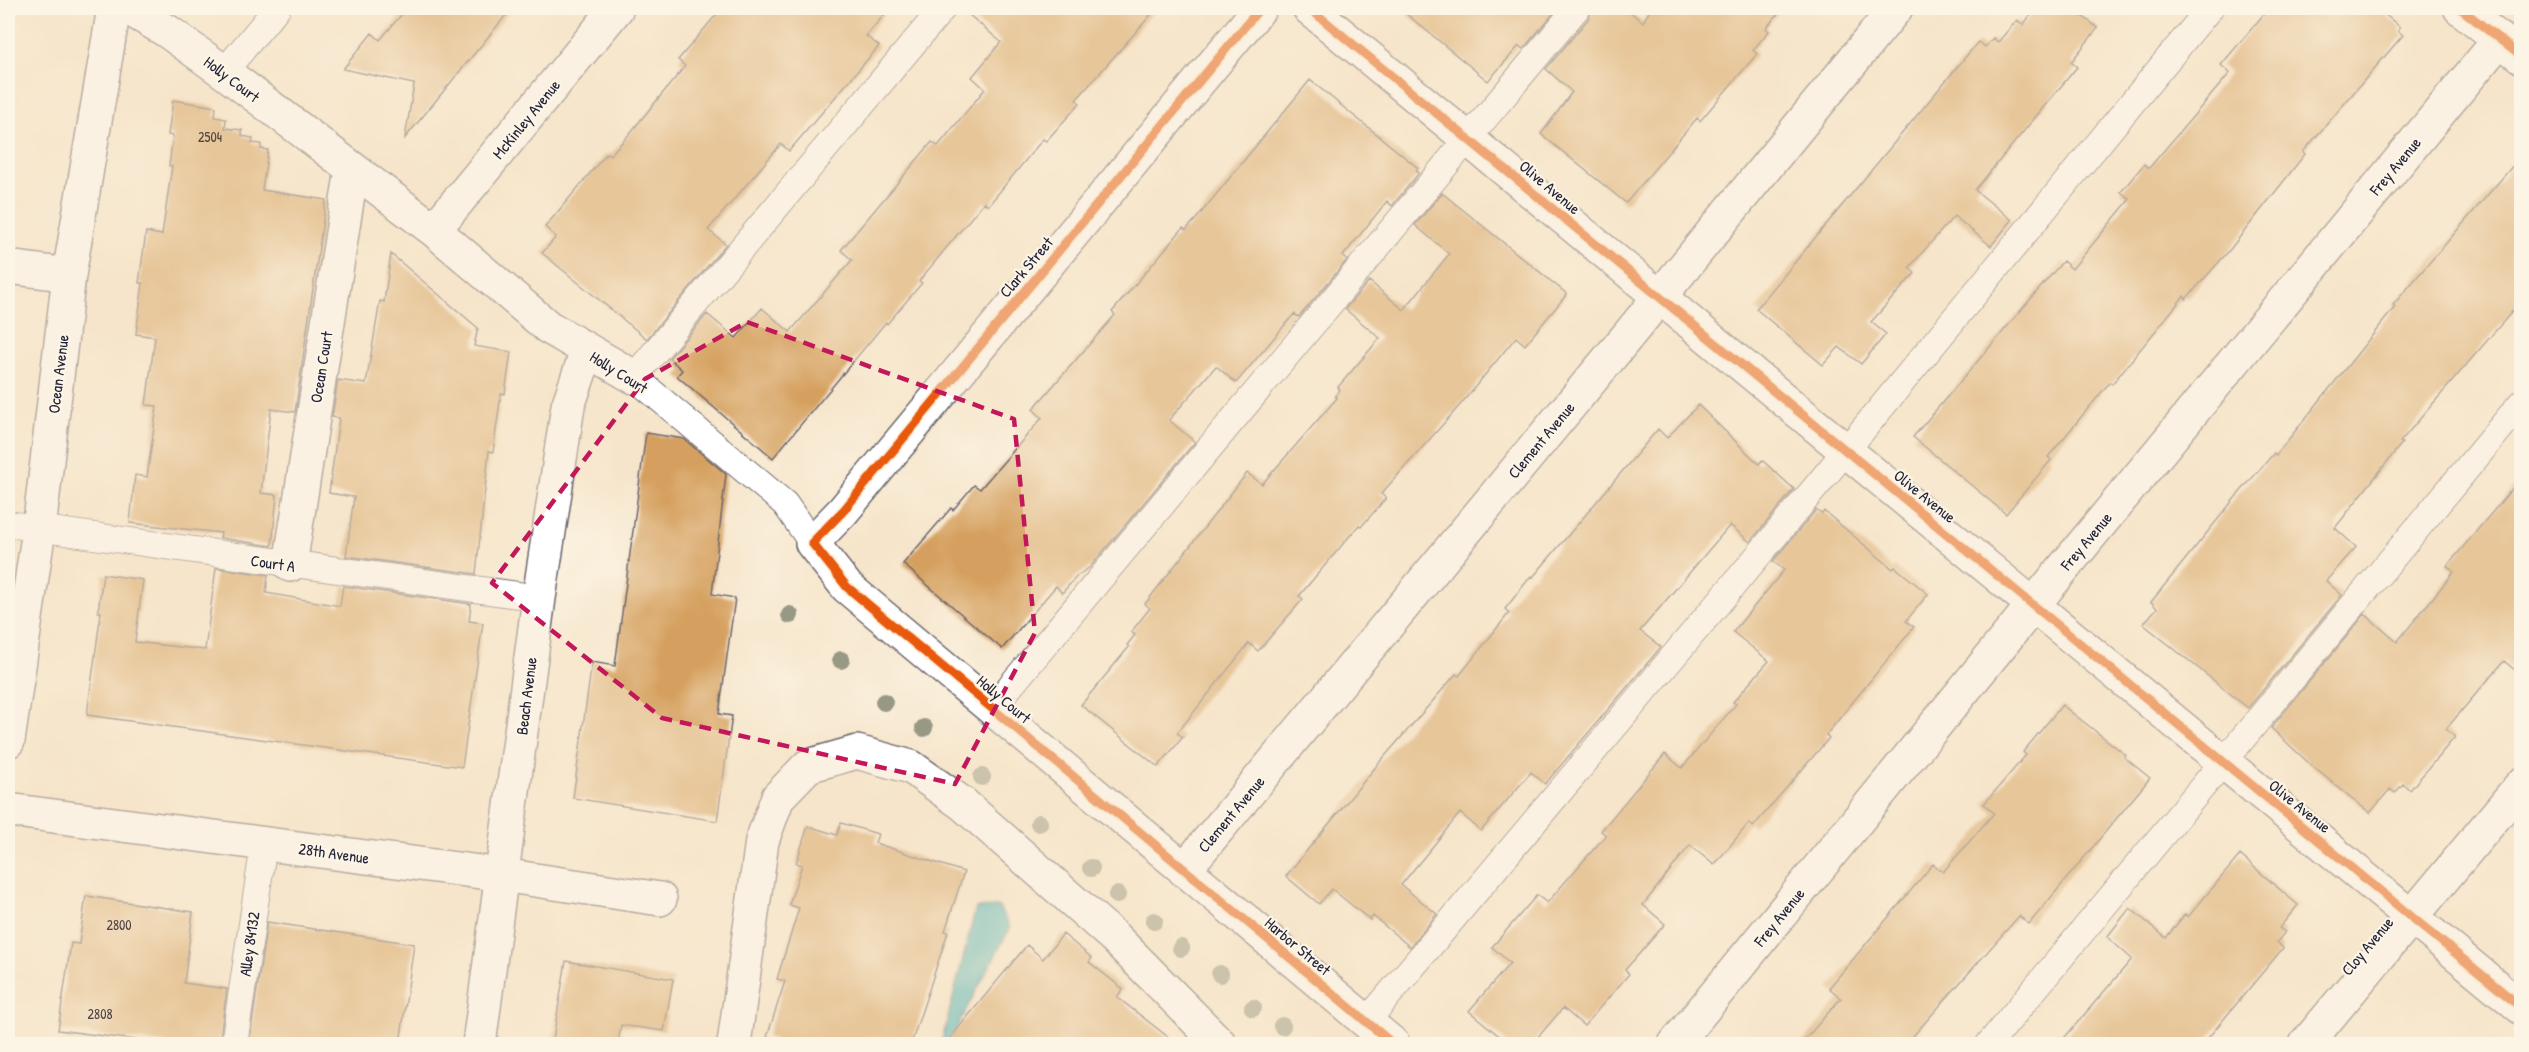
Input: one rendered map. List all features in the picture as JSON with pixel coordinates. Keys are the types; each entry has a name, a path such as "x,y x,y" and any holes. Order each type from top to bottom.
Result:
{"street":[{"name":"Ocean Avenue","path":"8,741 39,529 69,275 114,8"},
{"name":"Holly Court","path":"128,8 166,31 224,72 434,230 548,327 634,377"},
{"name":"McKinley Avenue","path":"434,230 617,8"},
{"name":"Clark Street","path":"812,543 843,511 1260,8"},
{"name":"Olive Avenue","path":"1309,8 2522,1008"},
{"name":"Clement Avenue","path":"1184,870 1660,297 1896,8"},
{"path":"2460,8 2511,48"},
{"name":"Frey Avenue","path":"1675,1044 2033,605 2511,48"},
{"name":"Ocean Court","path":"290,565 352,169"},
{"path":"8,267 69,275"},
{"name":"Beach Avenue","path":"479,1044 539,598 568,406 587,351"},
{"name":"Holly Court","path":"812,543 847,587 1184,870"},
{"path":"734,1044 762,841 778,797 808,766 857,752 911,767 963,804 1114,937 1220,1044"},
{"name":"Cloy Avenue","path":"2306,1044 2522,784"},
{"name":"28th Avenue","path":"8,810 503,875 660,899"},
{"name":"Harbor Street","path":"1184,870 1393,1044"}],"lane":[{"path":"224,72 277,8"},
{"path":"634,377 943,8"},
{"path":"992,708 1577,8"},
{"path":"1366,1022 1846,451 2210,8"},
{"name":"Holly Court","path":"634,377 785,504 812,543"},
{"path":"1989,1044 2522,402"},
{"name":"Court A","path":"8,524 539,598"},
{"name":"Alley 84132","path":"234,1044 264,844"}],"highlighted area":[{"path":"747,322 1014,419 1035,633 955,784 662,718 492,583 645,379"}],"water":[{"path":"999,907 1010,928 953,1034 951,1044 941,1044 976,908"}],"building":[{"path":"407,8 512,8 405,138 414,84 343,69 372,33 380,40"},
{"path":"722,8 890,8 866,36 879,46 789,151 781,144 708,230 726,244 647,339 542,253 556,237 545,227 607,153 610,155 626,138 685,66 678,60"},
{"path":"961,8 1157,8 1076,100 1080,103 1046,141 1043,139 988,206 984,202 919,281 922,283 887,324 886,322 773,458 677,376 682,370 669,358 707,314 736,338 762,308 790,332 852,260 841,250 932,142 938,146 985,89 972,77 1001,42"},
{"path":"1399,8 1558,8 1523,49 1519,46 1488,81"},
{"path":"1592,8 1625,8 1643,22 1651,8 1783,8 1766,28 1769,31 1753,50 1757,54 1700,121 1697,118 1626,203 1541,134 1572,92 1546,69 1589,18"},
{"path":"2036,8 2071,8 2098,28 2071,62 2077,67 1975,190 2012,220 1991,246 1954,216 1909,268 1915,273 1871,322 1886,334 1861,364 1839,347 1823,365 1756,309 1978,42 1985,47 1993,38 1998,42 2017,20 2023,25"},
{"path":"2269,8 2377,8 2400,27 2398,31 2403,35 2303,152 2305,154 2228,252 2186,299 2184,296 2112,384 2110,382 2048,457 2051,460 2006,514 1913,437 2063,261 2072,269 2130,199 2121,192 2144,164 2149,168 2230,73 2221,65"},
{"path":"1310,80 1418,168 1416,171 1419,173 1392,206 1387,201 1343,256 1347,260 1299,317 1294,314 1236,383 1216,366 1169,420 1195,442 1090,567 1077,576 1062,593 1056,586 1002,649 903,564 974,485 980,489 1042,418 1033,409 1115,315 1112,312 1183,228 1186,230 1196,219"},
{"path":"173,100 216,107 215,117 226,119 225,128 242,130 242,136 253,138 252,143 261,144 261,149 268,150 262,190 326,200 295,412 271,409 261,493 277,495 272,546 220,538 221,533 130,523 135,475 147,477 157,406 146,405 155,337 136,334 143,283 139,283 146,232 162,235 172,166 169,166 173,136 168,135"},
{"path":"2522,155 2522,300 2400,442 2402,443 2335,528 2356,547 2326,581 2342,595 2248,708 2143,624 2157,608 2151,602 2235,498 2274,453 2276,455 2395,307 2393,305"},
{"path":"1442,193 1567,294 1525,345 1516,337 1461,404 1381,494 1386,498 1361,527 1359,525 1299,596 1303,599 1258,651 1249,643 1177,733 1183,737 1158,767 1081,705 1129,647 1127,645 1135,635 1131,632 1150,608 1145,604 1247,473 1262,484 1337,398 1335,396 1340,390 1338,387 1380,338 1345,309 1369,281 1404,310 1449,254 1415,225"},
{"path":"391,254 478,328 474,346 511,352 505,394 501,394 493,452 489,451 476,574 346,556 354,497 329,493 339,418 332,417 338,380 366,384 380,301 384,302"},
{"path":"1698,405 1759,464 1762,460 1794,489 1750,542 1730,525 1640,631 1661,647 1545,784 1531,772 1481,831 1460,813 1401,885 1437,914 1410,947 1373,916 1370,920 1332,889 1319,904 1286,876 1379,763 1456,674 1459,676 1509,613 1505,609 1531,576 1533,577 1658,429 1667,438"},
{"path":"646,433 684,439 726,474 712,594 735,598 719,714 732,716 717,821 573,798 592,662 615,666"},
{"path":"2522,477 2522,676 2504,661 2446,729 2455,737 2410,790 2403,784 2395,793 2390,789 2370,813 2312,766 2271,728 2365,614 2397,642 2454,572 2447,566"},
{"path":"1816,510 1822,514 1824,511 1893,569 1895,567 1928,594 1906,621 1914,627 1826,735 1829,738 1753,827 1749,823 1714,865 1690,845 1643,905 1665,924 1625,970 1629,974 1584,1026 1563,1008 1532,1044 1509,1044 1469,1011 1510,963 1492,947 1537,895 1547,903 1606,835 1601,831 1665,754 1682,768 1736,704 1733,702 1769,661 1733,632 1784,570 1773,561"},
{"path":"216,568 268,575 266,593 340,606 343,586 471,604 469,621 483,623 462,767 87,715 101,612 98,612 103,574 143,580 135,642 205,650"},
{"path":"2062,705 2126,755 2124,757 2150,778 2029,924 2019,916 1906,1044 1801,1044 1841,998 1829,988 1933,864 1943,872 1994,813 1984,804 2026,755 2023,752"},
{"path":"841,823 878,834 875,843 964,872 945,931 948,932 911,1044 790,1044 767,1037 785,981 777,979 799,908 789,905 802,865 796,863 808,826 837,835"},
{"path":"2240,855 2298,905 2279,928 2285,932 2277,942 2283,948 2203,1044 2059,1044 2132,959 2107,937 2130,908 2166,938 2185,914 2188,917"},
{"path":"86,896 193,912 184,983 227,989 219,1044 167,1044 58,1030 71,943 79,944"},
{"path":"267,922 414,944 400,1044 249,1044"},
{"path":"1063,934 1092,958 1089,962 1123,989 1117,997 1177,1044 945,1044 1027,945 1043,959"},
{"path":"566,961 673,979 664,1031 621,1025 618,1044 590,1044 553,1039"}],"cycle path":[{"path":"1260,8 843,511 812,543 847,587 1393,1044"},
{"path":"1309,8 2522,1008"},
{"path":"2460,8 2522,57"}]}
